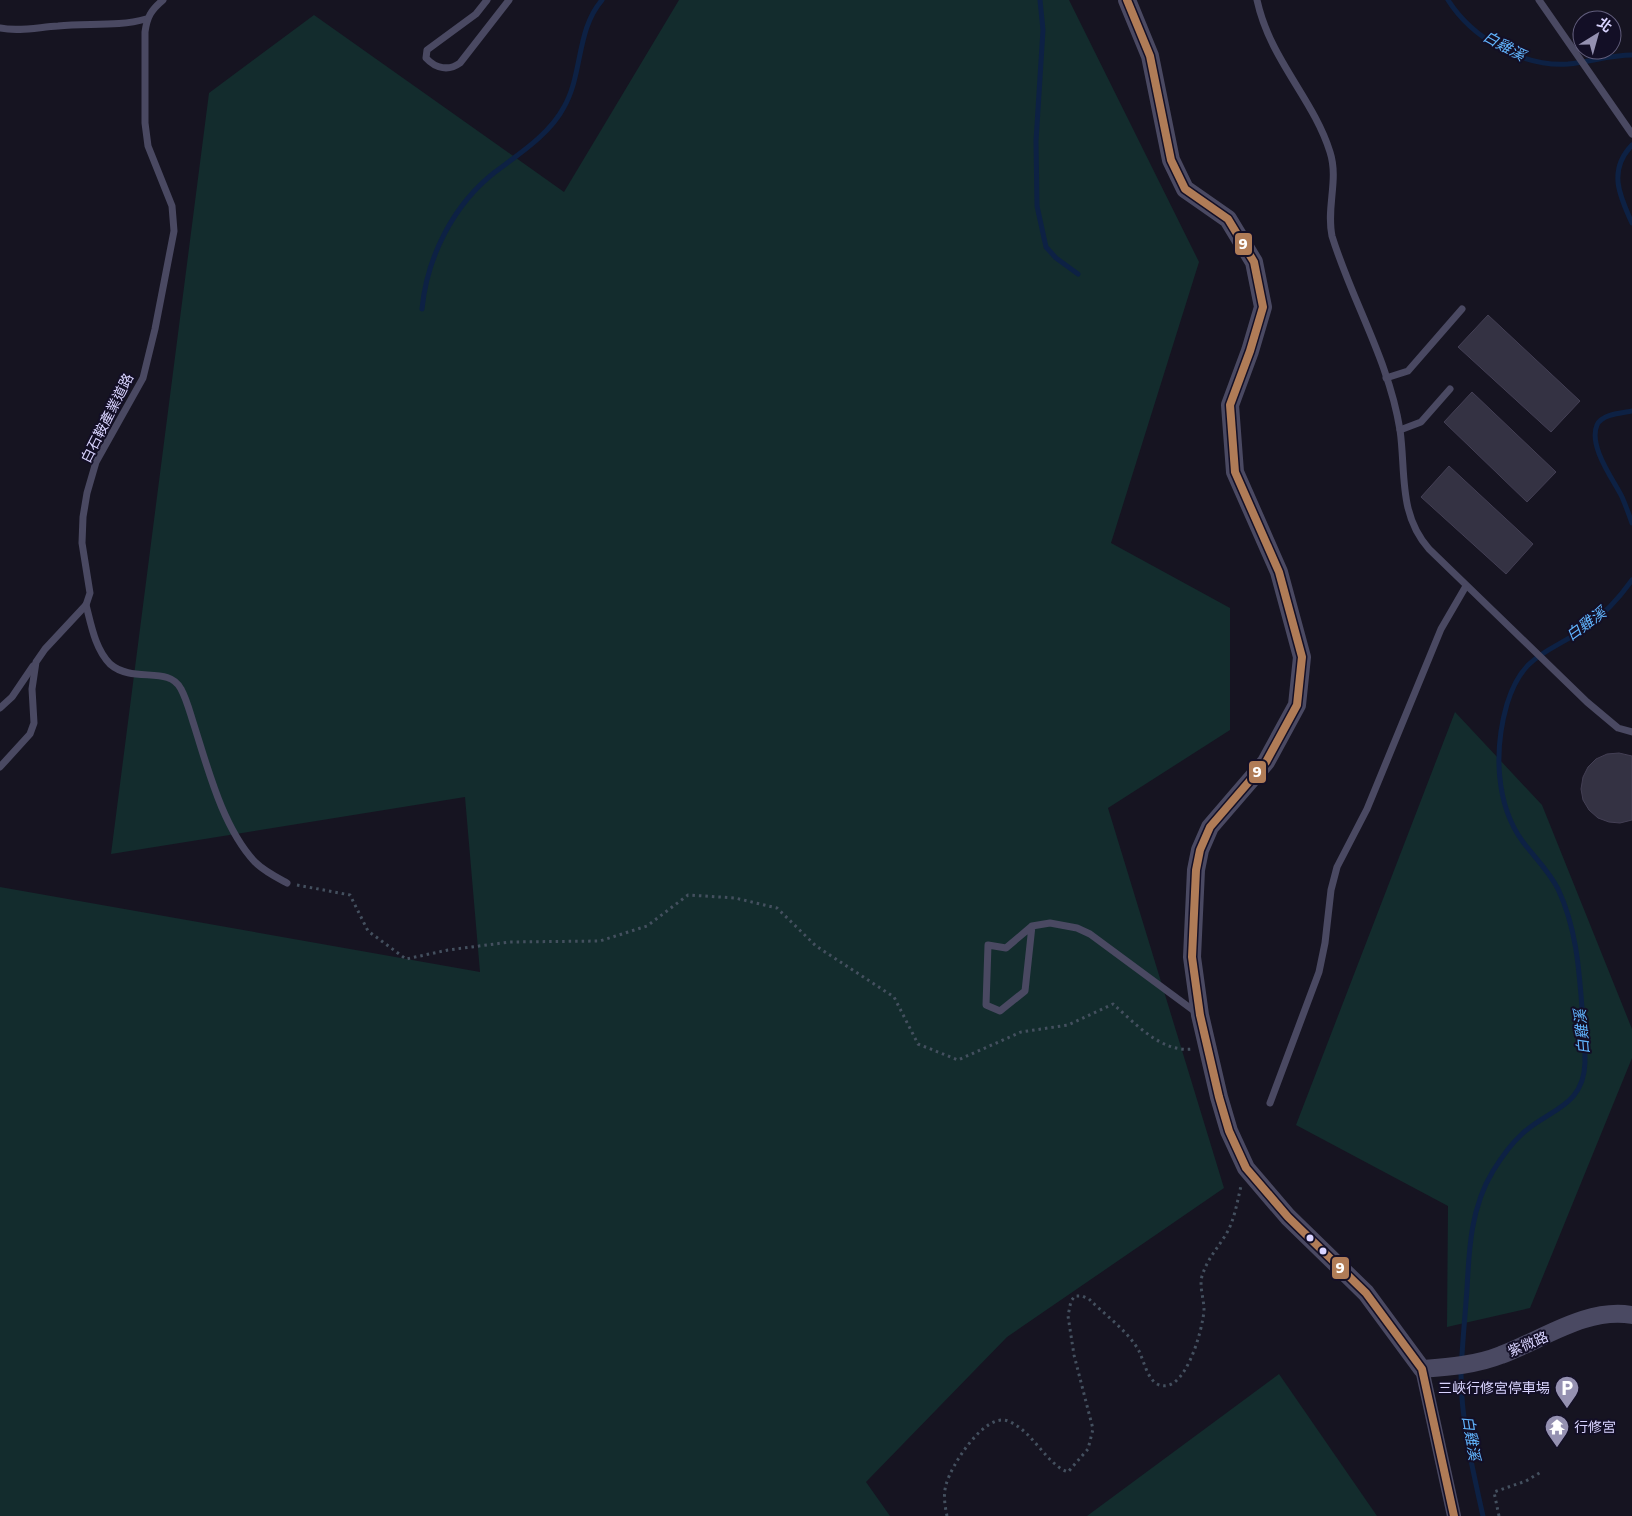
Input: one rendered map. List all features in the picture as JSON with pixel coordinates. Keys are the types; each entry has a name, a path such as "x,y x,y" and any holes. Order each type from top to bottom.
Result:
{"street":[{"path":"1127,0 1150,56 1171,160 1186,189 1228,219 1254,262 1264,307 1230,405 1235,472 1279,572 1302,657 1297,705 1266,762 1210,827 1200,850 1196,870 1192,957 1200,1015 1229,1131 1246,1168 1288,1217 1366,1293 1422,1369 1454,1516"},
{"name":"紫微路","path":"1422,1369 1452,1366 1500,1356 1585,1319 1606,1314 1632,1315"}],"lane":[{"path":"0,28 23,30 131,23 146,18 154,7 163,0"},
{"path":"487,0 476,14 427,50 426,58 430,63 446,69 453,68 460,63 509,0"},
{"path":"1257,0 1268,39 1317,124 1330,152 1334,173 1329,220 1332,236 1386,378 1400,430 1408,514 1414,528 1429,549 1587,702 1618,728 1632,732"},
{"path":"1539,0 1632,134"},
{"name":"白石鞍產業道路","path":"146,18 144,123 148,146 172,206 174,231 155,329 143,378 96,462 87,493 82,543 90,593 86,605 93,633 103,654 111,664 123,672 138,676 168,676 176,680 181,689 216,791 234,833 255,862 287,883"},
{"path":"1386,378 1408,371 1462,309"},
{"path":"1400,430 1421,422 1450,389"},
{"path":"1270,1103 1319,972 1326,943 1331,890 1337,867 1367,809 1440,629 1466,586"},
{"path":"0,708 12,697 45,649 86,605"},
{"path":"0,768 30,734 34,723 32,689 36,662"},
{"path":"1032,926 1025,992 1000,1011 986,1005 988,945 1006,948 1032,926 1050,923 1063,924 1090,934 1200,1015"}],"path":[{"path":"287,883 350,895 368,931 406,960 448,950 510,942 600,941 647,926 688,895 735,898 777,908 816,946 894,997 918,1044 958,1060 1021,1032 1068,1025 1113,1004 1153,1039 1182,1050 1208,1048"},
{"path":"947,1516 944,1500 945,1486 950,1473 977,1435 994,1420 1002,1419 1017,1426 1063,1470 1068,1472 1088,1448 1093,1429 1074,1355 1068,1316 1071,1301 1075,1296 1089,1299 1123,1331 1139,1351 1152,1379 1157,1384 1170,1386 1177,1382 1183,1374 1202,1325 1204,1309 1201,1278 1208,1260 1226,1235 1235,1211 1246,1168"},
{"path":"1499,1516 1494,1492 1526,1481 1541,1472"}],"green space":[{"path":"679,0 1069,0 1199,262 1111,543 1230,608 1230,730 1108,808 1224,1188 1007,1337 866,1482 890,1516 0,1516 0,887 480,972 465,797 111,854 209,93 314,15 564,192"},
{"path":"1455,712 1542,805 1632,1029 1632,1058 1530,1308 1447,1327 1448,1206 1296,1125"},
{"path":"1279,1374 1377,1516 1087,1516"}],"building":[{"path":"1488,315 1580,401 1551,432 1458,347"},
{"path":"1472,392 1556,472 1527,502 1444,422"},
{"path":"1449,466 1533,544 1506,574 1421,497"},
{"path":"1619,753 1632,756 1632,820 1620,823 1598,818 1589,810 1583,800 1581,789 1583,777 1588,767 1596,759 1607,754"}],"waterway":[{"path":"422,309 425,290 436,252 455,216 480,185 542,135 551,126 564,107 574,81 588,25 602,0"},
{"path":"1040,0 1043,30 1036,141 1037,206 1046,247 1056,258 1078,274"},
{"name":"白雞溪","path":"1448,0 1458,14 1484,38 1516,55 1533,61 1568,64 1632,55"},
{"name":"白雞溪","path":"1632,145 1625,154 1618,173 1620,193 1632,223"},
{"name":"白雞溪","path":"1632,411 1603,418 1597,425 1595,433 1596,443 1603,462 1622,497 1632,523"},
{"name":"白雞溪","path":"1483,1516 1465,1428 1461,1374 1472,1228 1486,1185 1503,1156 1522,1134 1572,1098 1579,1089 1585,1062 1580,978 1573,933 1558,889 1546,870 1523,842 1507,811 1502,794 1500,776 1500,739 1507,704 1513,687 1529,664 1549,649 1588,626 1612,605 1632,580"}],"transit line":[{"name":"9","path":"1127,0 1150,56 1171,160 1185,189 1228,219 1254,262 1263,307 1250,351 1230,405 1235,472 1279,572 1302,657 1297,705 1266,762 1210,827 1200,850 1196,870 1192,957 1200,1015 1229,1131 1246,1168 1288,1217 1366,1293 1422,1369 1454,1516"}],"place":[{"name":"三峽行修宮停車場","path":"1567,1409"},
{"name":"行修宮","path":"1557,1448"}]}
